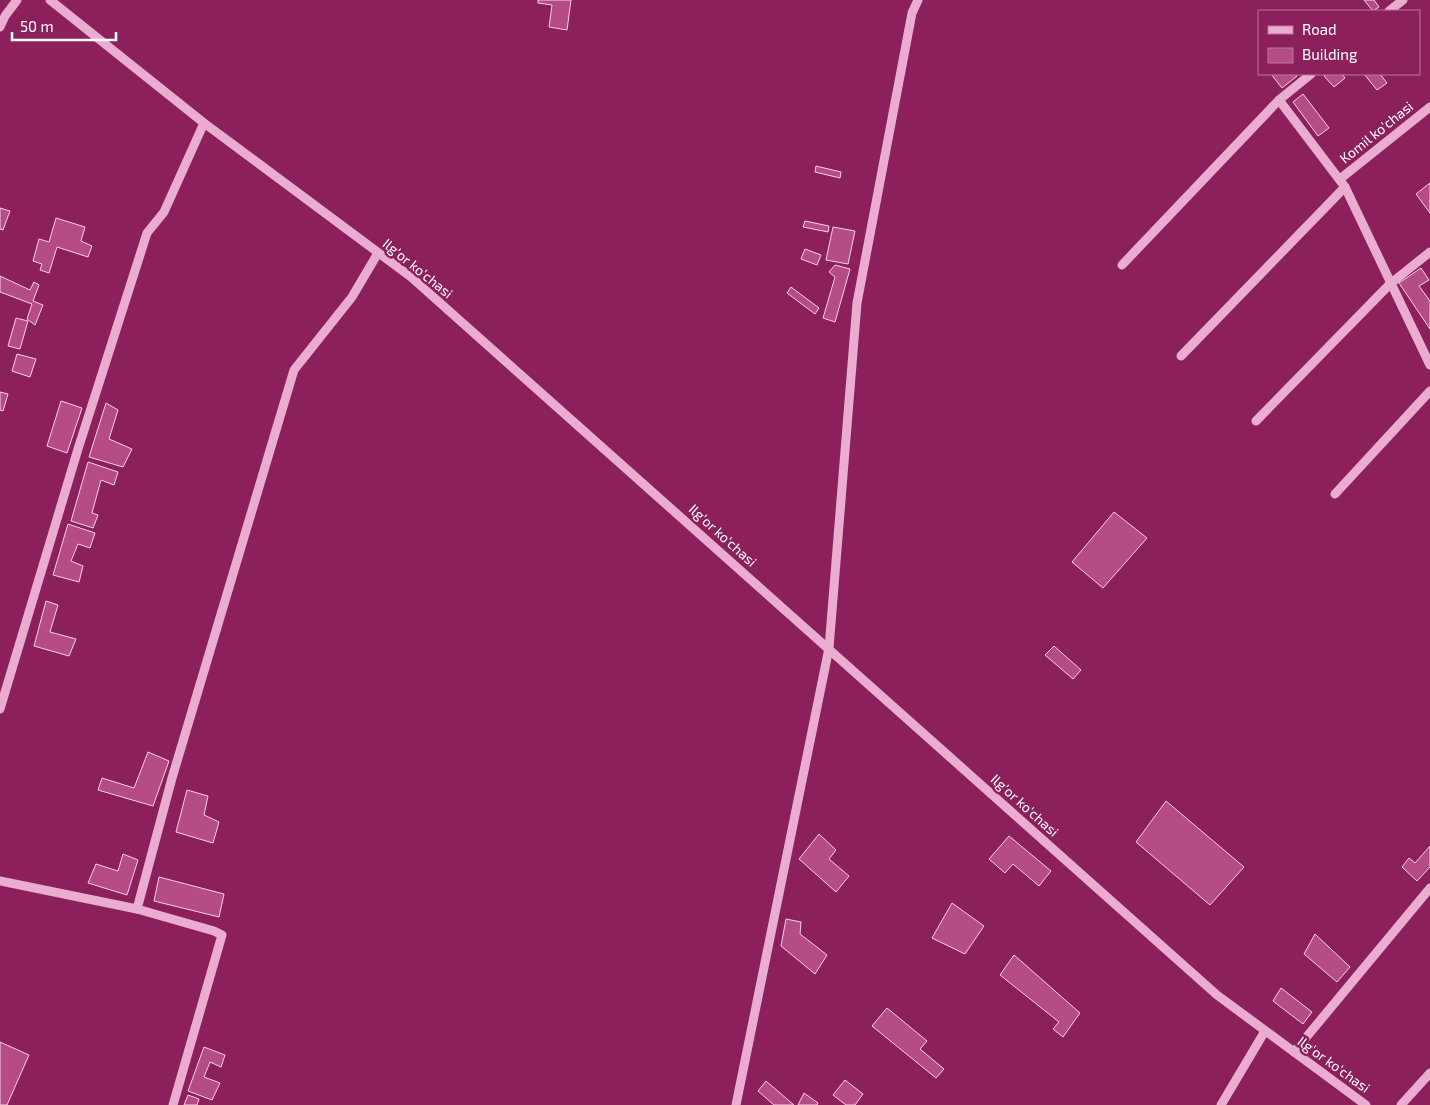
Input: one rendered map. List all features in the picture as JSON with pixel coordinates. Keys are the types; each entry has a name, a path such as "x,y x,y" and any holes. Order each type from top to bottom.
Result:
{"street":[{"path":"0,27 4,16 18,0"},
{"name":"Ilg'or ko'chasi","path":"50,0 204,123 411,277 1217,995 1366,1105"},
{"path":"736,1105 829,648 857,303 912,13 918,0"},
{"path":"1390,10 1403,0"},
{"path":"1122,265 1279,100 1310,75"},
{"path":"1279,100 1340,178 1430,365"},
{"name":"Komil ko'chasi","path":"1340,178 1430,107"},
{"path":"0,709 81,440 147,233 164,212 204,123"},
{"path":"1181,356 1345,188"},
{"path":"137,910 172,778 294,370 352,297 378,252"},
{"path":"1256,421 1390,284 1430,252"},
{"path":"1335,494 1430,391"},
{"path":"0,881 137,910 214,931 222,936 173,1105"},
{"path":"1294,1052 1430,888"},
{"path":"1221,1105 1265,1031"},
{"path":"1401,1105 1430,1074"}],"building":[{"path":"538,0 571,0 567,30 549,27 552,5 538,3"},
{"path":"1364,0 1374,0 1379,7 1372,10"},
{"path":"1272,75 1296,75 1297,76 1282,88"},
{"path":"1343,75 1345,78 1334,87 1324,76"},
{"path":"1365,75 1381,75 1387,83 1377,90"},
{"path":"1303,94 1329,128 1318,136 1293,102"},
{"path":"816,166 841,172 840,178 815,172"},
{"path":"1430,183 1430,213 1416,194"},
{"path":"0,208 10,211 3,230 0,229"},
{"path":"56,218 85,227 81,241 92,246 88,257 57,247 49,273 40,270 42,264 33,261 39,239 49,242"},
{"path":"805,221 829,226 828,232 803,227"},
{"path":"833,227 855,231 848,264 826,260"},
{"path":"805,249 821,255 817,265 801,259"},
{"path":"835,265 850,269 835,322 823,318 835,277 829,272"},
{"path":"1421,268 1429,280 1419,286 1430,301 1430,329 1399,283"},
{"path":"0,276 30,290 34,282 39,285 33,301 43,305 35,325 27,319 32,304 0,292"},
{"path":"791,287 819,308 815,314 787,293"},
{"path":"16,318 28,321 20,349 8,346"},
{"path":"17,354 36,359 30,377 12,371"},
{"path":"0,392 8,394 3,411 0,410"},
{"path":"61,401 82,408 67,453 47,446"},
{"path":"106,403 118,410 109,439 132,449 123,467 89,457"},
{"path":"88,462 118,472 114,485 101,480 92,513 98,515 93,528 71,521"},
{"path":"1114,512 1147,538 1103,588 1072,562"},
{"path":"68,524 95,533 90,548 78,544 71,561 83,566 79,582 53,575"},
{"path":"46,601 58,605 50,632 76,639 69,656 34,646"},
{"path":"1054,646 1081,670 1073,679 1045,655"},
{"path":"148,752 169,761 153,806 98,790 102,778 134,788"},
{"path":"187,790 208,796 204,815 219,822 213,843 176,832"},
{"path":"1166,801 1244,867 1210,905 1136,842"},
{"path":"819,834 836,850 829,859 849,876 836,892 799,859"},
{"path":"1009,836 1051,871 1039,886 1013,864 1005,873 989,859"},
{"path":"1430,846 1430,867 1417,881 1402,867 1409,858 1415,863"},
{"path":"123,854 138,860 127,895 88,883 96,864 118,871"},
{"path":"159,877 224,894 219,917 154,901"},
{"path":"952,903 984,926 965,954 932,938"},
{"path":"786,919 801,922 800,934 827,955 815,974 781,946"},
{"path":"1315,934 1350,967 1337,982 1304,954"},
{"path":"1014,955 1080,1013 1063,1037 1053,1029 1059,1022 1000,975"},
{"path":"1281,988 1312,1012 1303,1024 1273,1001"},
{"path":"887,1008 927,1041 920,1049 944,1069 936,1078 872,1026"},
{"path":"0,1042 29,1055 7,1105 0,1105"},
{"path":"204,1047 225,1055 221,1067 210,1062 204,1077 220,1083 212,1100 188,1091"},
{"path":"845,1080 863,1094 855,1105 846,1105 833,1095"},
{"path":"766,1081 794,1105 774,1105 758,1091"},
{"path":"804,1093 818,1103 817,1105 798,1105"},
{"path":"188,1095 199,1099 197,1105 184,1105"}]}
